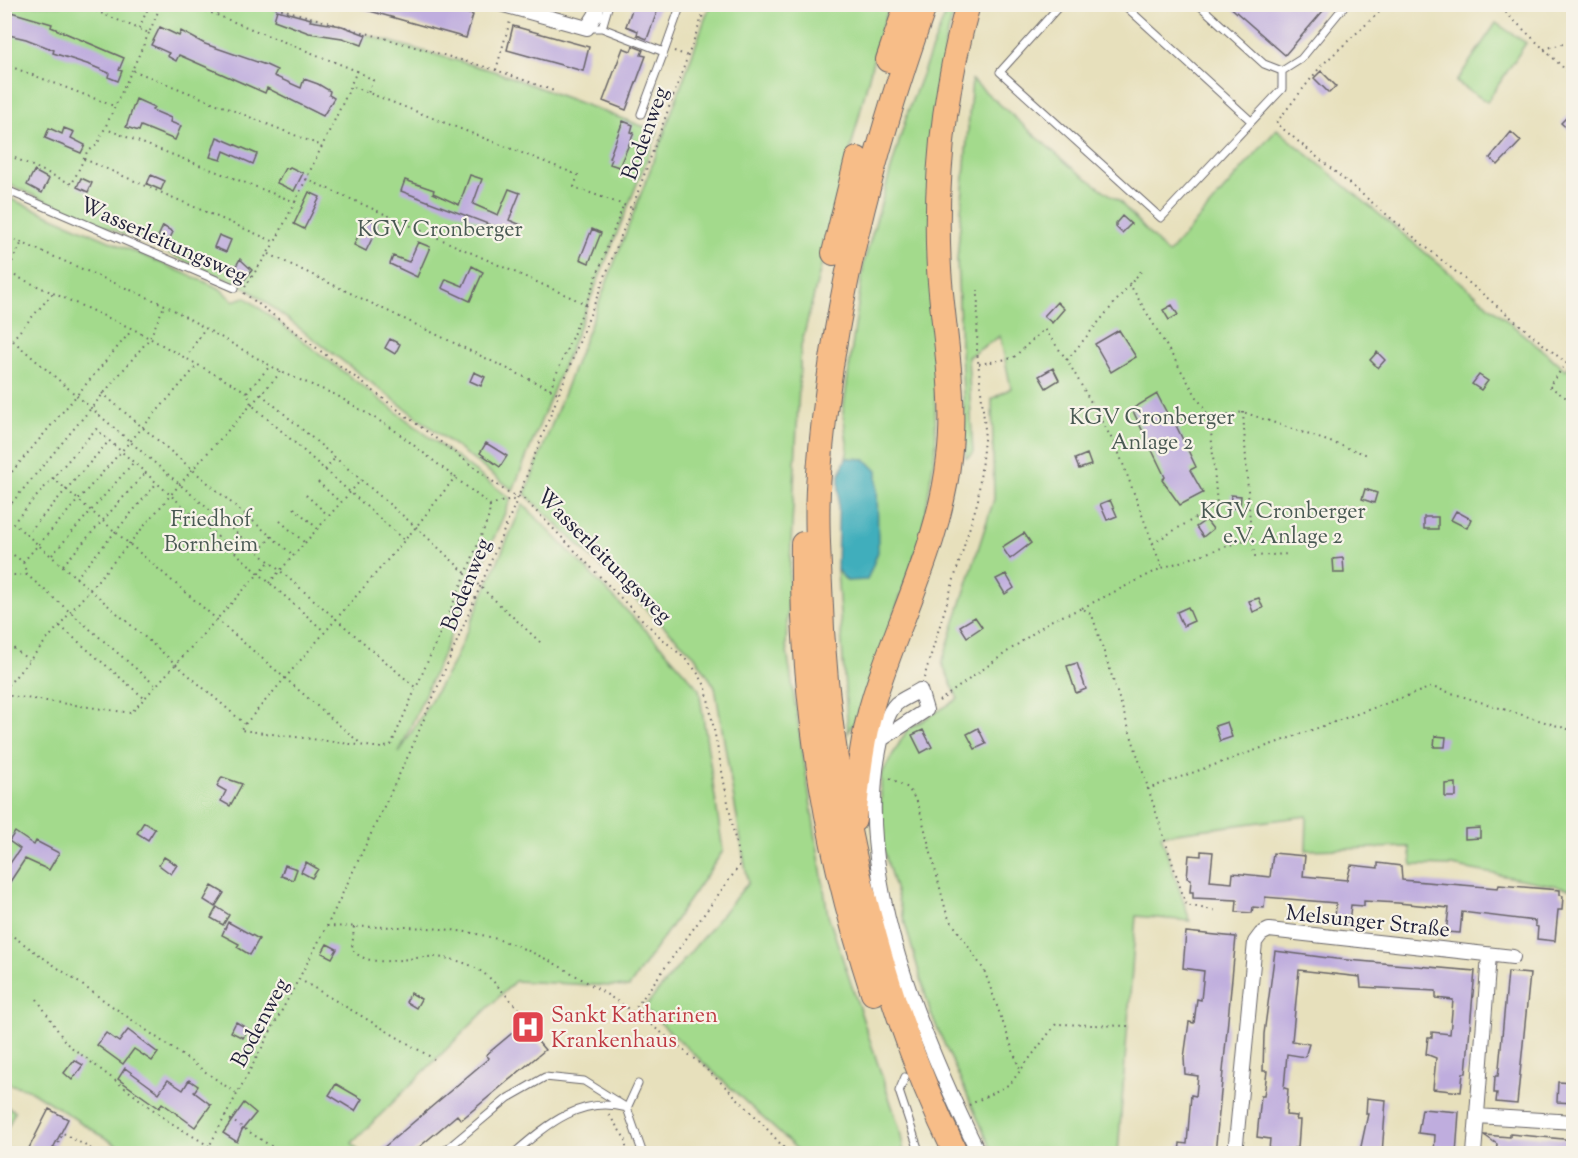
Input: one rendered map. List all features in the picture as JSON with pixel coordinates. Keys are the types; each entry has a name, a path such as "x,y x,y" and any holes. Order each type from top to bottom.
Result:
{"highway":[{"path":"907,4 845,203 822,318 803,484 802,583 809,701 829,825 862,960 905,1077 939,1154"},
{"path":"925,4 876,152 854,240 834,344 819,475 818,550 826,698 837,777 852,846 894,1009 956,1154"},
{"path":"852,846 865,731 875,695 939,520 946,487 950,455 950,417 937,231 938,179 948,89 968,4"}],"street":[{"path":"507,6 587,28 596,14 597,4"},
{"path":"882,739 927,710 920,690 896,704 890,713 882,739 876,771 875,840 885,902 920,1020 958,1111 979,1154"},
{"name":"Melsunger Straße","path":"1235,1154 1255,942 1261,934 1269,930 1514,957"},
{"path":"1474,1154 1489,955"},
{"path":"1477,1116 1574,1122"}],"lane":[{"path":"602,28 609,4"},
{"path":"641,114 681,4"},
{"path":"1061,4 1000,72 1161,218 1250,120 1282,89 1282,71"},
{"path":"1123,4 1250,120"},
{"path":"1198,4 1264,64 1282,71"},
{"path":"1282,71 1301,59 1346,4"},
{"path":"587,28 602,28 664,52"},
{"name":"Wasserleitungsweg","path":"4,189 238,289"},
{"path":"441,1154 508,1098 545,1077 584,1081 627,1108 643,1154"},
{"path":"905,1077 899,1091 920,1154"},
{"path":"627,1108 638,1084"},
{"path":"513,1154 553,1120 580,1109 607,1104 627,1108"}],"path":[{"path":"79,4 149,33"},
{"path":"139,28 150,4"},
{"path":"4,153 72,184 87,152 97,145 106,129 114,106 161,6 155,4"},
{"path":"189,4 357,71 373,80 368,93"},
{"path":"264,4 496,70 557,92"},
{"name":"Bodenweg","path":"205,1154 327,926 410,752 519,495 632,208 707,4"},
{"path":"1388,4 1321,66 1276,123 1566,363"},
{"path":"1497,4 1574,78"},
{"path":"496,70 507,6"},
{"path":"1543,49 1574,42"},
{"path":"4,64 114,106"},
{"path":"132,70 322,146"},
{"path":"238,289 269,254 357,71"},
{"path":"351,86 578,175 574,187 632,208"},
{"path":"106,129 295,202"},
{"path":"84,159 275,242"},
{"path":"306,179 586,304"},
{"path":"550,389 586,304 623,206"},
{"path":"4,235 165,306 281,372 336,394 393,429 456,476 490,505"},
{"path":"4,278 22,242"},
{"path":"269,254 558,393"},
{"path":"1067,360 1142,270"},
{"path":"6,272 133,328 247,392 251,404 404,540"},
{"path":"1129,283 1210,419 1216,505 1153,543"},
{"name":"Wasserleitungsweg","path":"238,289 508,493 519,495 658,634 691,662 706,688 740,865 633,1010"},
{"path":"920,690 978,500 985,429 979,364 978,290"},
{"path":"4,349 54,292"},
{"path":"4,512 90,406 150,338 165,306"},
{"path":"4,481 133,328"},
{"path":"189,353 205,328"},
{"path":"979,364 1013,358 1044,329 1067,360 1117,448 1162,568"},
{"path":"4,333 415,687"},
{"path":"1574,353 1549,386 1574,403"},
{"path":"23,562 144,429 198,365"},
{"path":"247,392 270,366"},
{"path":"4,690 192,470 281,372"},
{"path":"102,393 293,555"},
{"path":"261,394 416,527 541,642"},
{"path":"1210,419 1243,412 1368,455"},
{"path":"1243,412 1251,538 1255,556 1288,554"},
{"path":"245,724 12,523 96,429 324,631"},
{"path":"26,535 109,441"},
{"path":"325,470 335,458"},
{"path":"51,556 134,463"},
{"path":"63,566 145,473"},
{"path":"456,476 416,527 240,730 382,748 391,745 489,516 490,505"},
{"path":"53,478 361,744"},
{"path":"269,583 361,480"},
{"path":"318,482 340,502"},
{"path":"76,578 157,484"},
{"path":"306,495 328,515"},
{"path":"490,505 511,499 515,501"},
{"path":"294,508 317,528"},
{"path":"280,521 304,543"},
{"path":"259,551 272,536"},
{"path":"927,710 1050,621 1082,608 1162,568 1251,538"},
{"path":"4,548 23,562 27,575 155,685"},
{"path":"4,695 131,712 270,561"},
{"path":"4,568 13,574 27,575"},
{"path":"4,585 13,574"},
{"path":"1082,608 1092,615 1186,905 1217,911"},
{"path":"60,626 144,698"},
{"path":"4,640 30,661"},
{"path":"1147,789 1432,687 1574,730"},
{"path":"876,771 908,788 918,803 947,915 984,970 1020,1070"},
{"path":"327,926 417,926 478,934 520,947 559,966 633,1010 699,1060 760,1119 789,1154"},
{"path":"354,927 352,949 357,955 369,961 435,957 476,967 484,970 531,1018"},
{"path":"4,930 237,1094"},
{"path":"299,979 434,1059"},
{"path":"37,999 66,1043 168,1121 209,1146"},
{"path":"958,1111 1010,1084 1056,1024 1128,1026"},
{"path":"607,1104 611,1122 626,1140 626,1152 619,1154"},
{"path":"4,1106 15,1111"},
{"path":"225,1116 283,1154"},
{"path":"53,1154 63,1133 100,1154"}],"green space":[{"name":"KGV Cronberger","path":"5,5 261,5 497,72 658,132 513,490 245,287 5,183"},
{"path":"710,5 890,5 880,33 801,346 786,645 828,915 900,1130 904,1153 801,1153 644,1008 748,883 715,687 695,656 525,494 662,139"},
{"path":"949,5 956,5 945,43 931,204 936,446 922,535 862,706 848,733 837,570 847,581 865,459 846,458 848,450 843,412 864,262 908,111"},
{"path":"1496,23 1526,43 1487,102 1456,82"},
{"name":"KGV Cronberger e.V. Anlage 2","path":"972,80 1071,167 1119,201 1168,254 1277,129 1566,370 1573,361 1573,889 1452,866 1412,865 1409,847 1306,850 1307,816 1161,835 1190,921 1136,916 1118,1153 993,1153 931,1014 881,840 881,775 907,730 958,699 942,663 994,499 992,399 1011,388 1000,336 968,357 973,454 966,458 957,260"},
{"name":"Friedhof Bornheim","path":"4,196 219,288 233,301 245,297 511,499 399,753 452,665 523,504 663,648 699,689 723,851 629,987 515,981 352,1143 361,1153 129,1153 28,1089 5,1083"},
{"path":"5,1106 15,1111 5,1133 4,1132"}],"water":[{"path":"846,458 865,459 877,471 878,552 867,580 847,581 837,570 839,476"}],"building":[{"path":"360,4 437,4 473,15 466,38 359,8"},
{"path":"634,4 660,4 647,39 637,35 638,31 626,26"},
{"path":"1227,4 1329,4 1285,55"},
{"path":"4,10 52,24 51,27 124,58 119,70 122,71 118,81 108,77 109,73 53,53 54,50 26,39 4,34"},
{"path":"277,10 311,19 310,21 342,26 366,35 362,45 342,38 309,33 274,20"},
{"path":"513,26 589,47 583,71 507,50"},
{"path":"160,27 179,36 181,31 205,44 266,65 277,70 274,76 301,88 304,79 318,84 330,91 329,95 334,98 323,116 267,88 265,93 179,55 176,61 167,56 169,53 151,45"},
{"path":"633,46 643,50 641,55 646,56 626,110 603,101 623,48 631,51"},
{"path":"1321,71 1336,86 1329,93 1314,78"},
{"path":"136,99 154,107 152,110 171,118 170,122 181,126 175,140 141,126 139,131 126,127"},
{"path":"1574,110 1574,135 1561,123"},
{"path":"623,121 633,125 631,132 634,133 619,167 610,164 612,159 609,158"},
{"path":"49,128 62,134 64,128 74,132 71,138 85,145 81,153 45,138"},
{"path":"1511,132 1521,141 1498,165 1490,158"},
{"path":"217,137 257,154 253,164 224,151 221,160 210,157"},
{"path":"290,167 303,173 294,191 277,183 285,168"},
{"path":"34,171 49,179 42,193 27,185"},
{"path":"151,175 165,181 161,190 147,184"},
{"path":"470,175 482,179 473,204 498,215 509,189 520,193 509,220 521,225 517,235 401,191 405,180 434,190 433,193 459,205"},
{"path":"81,178 92,183 88,192 77,187"},
{"path":"309,192 320,197 304,229 294,224"},
{"path":"1122,216 1131,224 1122,233 1116,227 1116,223"},
{"path":"366,218 379,224 366,251 354,245"},
{"path":"163,226 173,232 168,242 158,237"},
{"path":"592,229 601,233 589,263 580,259"},
{"path":"219,235 231,240 226,252 214,247"},
{"path":"418,242 430,247 417,277 390,264 393,256 409,262"},
{"path":"240,259 252,270 245,279 235,268"},
{"path":"472,266 483,272 470,301 442,288 446,279 463,286"},
{"path":"1057,302 1064,309 1052,323 1044,316"},
{"path":"1172,305 1178,315 1169,320 1163,310"},
{"path":"1119,330 1136,357 1111,372 1095,344"},
{"path":"390,339 400,344 395,354 385,348"},
{"path":"1377,352 1385,360 1378,368 1370,360"},
{"path":"1053,368 1059,380 1046,388 1039,376"},
{"path":"474,372 485,377 481,386 470,381"},
{"path":"1479,375 1488,381 1481,390 1472,384"},
{"path":"1157,394 1169,417 1171,415 1196,467 1190,470 1203,493 1180,505 1162,480 1165,477 1132,409"},
{"path":"486,443 507,456 500,467 480,453"},
{"path":"1087,454 1091,465 1079,469 1075,459"},
{"path":"1365,489 1377,493 1374,503 1362,499"},
{"path":"1231,495 1241,496 1240,508 1230,508"},
{"path":"1110,500 1117,516 1107,520 1100,504"},
{"path":"1456,511 1471,519 1467,528 1451,520"},
{"path":"1424,517 1438,517 1438,529 1424,529"},
{"path":"1206,520 1213,529 1203,537 1196,527"},
{"path":"1024,533 1031,543 1010,559 1002,547"},
{"path":"1343,558 1344,573 1334,573 1333,559"},
{"path":"1006,574 1014,588 1005,594 996,579"},
{"path":"1259,598 1263,608 1253,612 1249,601"},
{"path":"1188,607 1194,621 1183,626 1177,612"},
{"path":"975,617 982,627 967,637 960,626"},
{"path":"1077,663 1086,689 1076,693 1067,666"},
{"path":"1227,722 1232,737 1220,741 1215,726"},
{"path":"978,728 986,744 975,749 967,734"},
{"path":"923,730 932,747 921,753 912,735"},
{"path":"1435,736 1446,737 1445,747 1434,747"},
{"path":"222,777 242,784 230,806 221,801 226,791 217,786"},
{"path":"1456,783 1456,797 1445,797 1445,784"},
{"path":"144,822 155,829 148,840 137,833"},
{"path":"1480,828 1480,838 1465,839 1465,829"},
{"path":"15,832 34,845 36,841 59,853 49,870 25,859 4,891 4,872 20,849 9,841"},
{"path":"1201,851 1213,852 1210,881 1232,883 1233,873 1270,877 1273,853 1305,856 1303,876 1347,880 1351,865 1378,868 1378,863 1401,866 1402,880 1498,888 1499,885 1560,890 1560,895 1563,896 1562,910 1558,910 1555,941 1537,939 1538,927 1535,926 1535,921 1462,912 1460,933 1446,932 1449,908 1398,903 1364,901 1364,906 1351,905 1349,923 1335,922 1336,903 1265,897 1264,908 1253,907 1252,913 1236,912 1237,900 1193,898 1193,892 1190,892 1191,879 1187,878 1189,855 1201,856"},
{"path":"164,857 177,865 171,874 159,865"},
{"path":"306,862 318,869 312,878 301,872"},
{"path":"285,865 297,869 293,880 281,876"},
{"path":"212,886 224,893 215,907 204,900"},
{"path":"217,907 229,915 223,925 211,918"},
{"path":"228,922 259,939 250,955 237,947 239,944 222,935"},
{"path":"1186,932 1236,937 1215,1154 1179,1154 1180,1143 1187,1144 1191,1095 1196,1096 1198,1076 1185,1074 1184,1058 1189,1022 1194,1023 1197,999 1201,1000 1204,971 1183,968"},
{"path":"327,944 337,949 332,958 322,953"},
{"path":"1275,951 1336,959 1475,971 1466,1073 1463,1073 1461,1092 1433,1089 1436,1058 1426,1054 1428,1037 1432,1037 1432,1032 1450,1034 1453,1000 1436,998 1436,991 1361,987 1360,977 1299,970 1292,1041 1309,1044 1305,1057 1287,1054 1284,1088 1288,1089 1286,1115 1297,1116 1296,1120 1300,1120 1298,1148 1294,1148 1293,1152 1269,1150 1270,1139 1257,1137 1261,1096 1264,1096 1267,1071 1263,1071 1264,1034"},
{"path":"1508,972 1530,974 1517,1104 1496,1102 1497,1093 1494,1093 1495,1076 1498,1076 1499,1068"},
{"path":"411,993 421,999 416,1008 406,1002"},
{"path":"236,1022 248,1029 243,1038 231,1032"},
{"path":"523,1024 545,1050 461,1120 457,1115 411,1154 376,1154 489,1058 486,1055"},
{"path":"128,1030 158,1053 152,1061 134,1049 123,1064 97,1045 106,1033 119,1042"},
{"path":"74,1060 83,1065 72,1080 64,1073"},
{"path":"125,1068 159,1093 168,1080 183,1090 189,1080 198,1086 194,1092 211,1105 195,1127 162,1103 159,1108 118,1079"},
{"path":"1558,1082 1574,1083 1574,1103 1557,1102"},
{"path":"336,1084 362,1099 355,1111 329,1095"},
{"path":"1367,1098 1386,1100 1382,1154 1360,1151 1368,1114 1366,1114"},
{"path":"244,1103 256,1113 242,1130 237,1142 223,1133"},
{"path":"49,1109 68,1119 50,1154 26,1154"},
{"path":"1422,1109 1459,1112 1456,1154 1434,1154 1435,1135 1418,1133"},
{"path":"1510,1134 1574,1140 1574,1154 1522,1149 1522,1154 1496,1154 1497,1144 1484,1135 1510,1137"}],"place":[{"name":"Sankt Katharinen Krankenhaus","path":"528,1027"}],"park label":[{"name":"KGV Cronberger Anlage 2","path":"1152,428"}]}
